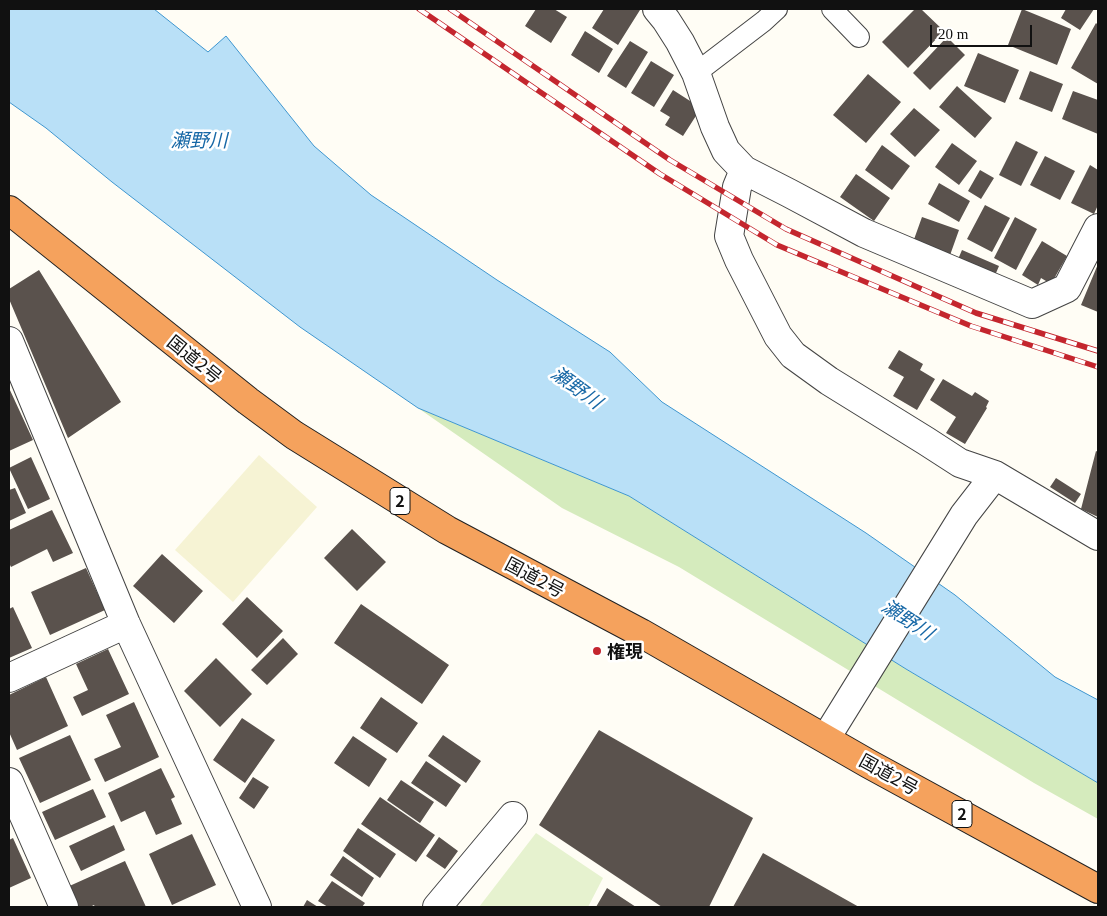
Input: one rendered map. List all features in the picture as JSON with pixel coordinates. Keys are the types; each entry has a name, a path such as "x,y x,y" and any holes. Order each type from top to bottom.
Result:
{"highway":[{"name":"国道2号","path":"9,210 248,402 294,435 447,530 641,633 869,764 1098,889"}],"street":[{"path":"657,9 666,20 696,73 726,152 744,170 864,233 1032,304 1067,288 1098,228"},
{"path":"744,170 737,187 729,236 739,260 778,336 793,355 829,381 960,463 995,474 1098,536"},
{"path":"9,342 126,624 257,907"},
{"path":"826,738 964,516 995,474"},
{"path":"9,678 126,624"},
{"path":"9,782 64,907"},
{"path":"437,907 513,816"}],"lane":[{"path":"696,73 777,9"},
{"path":"832,9 859,37"}],"shaded area":[{"path":"259,455 317,507 233,602 175,550"}],"green space":[{"path":"418,408 629,496 906,669 1098,783 1098,819 1034,783 679,567 562,508"},
{"path":"536,833 603,878 588,907 479,907"}],"water":[{"name":"瀬野川","path":"9,9 154,9 208,52 226,36 314,146 371,195 497,280 610,352 662,402 866,533 955,595 1055,677 1098,700 1098,783 906,669 629,496 418,408 300,327 112,182 46,128 9,102"}],"building":[{"path":"536,9 554,9 567,17 551,43 525,26"},
{"path":"604,9 640,10 618,45 592,28"},
{"path":"915,9 921,9 944,31 908,68 882,42"},
{"path":"1022,9 1071,29 1057,65 1008,45"},
{"path":"1066,9 1094,9 1080,30 1061,18"},
{"path":"1096,23 1098,25 1098,84 1071,68"},
{"path":"585,31 613,49 599,73 571,55"},
{"path":"947,37 965,55 930,90 913,73"},
{"path":"630,41 648,52 626,88 607,76"},
{"path":"978,53 1019,70 1005,103 964,86"},
{"path":"651,61 674,75 654,107 631,93"},
{"path":"1030,71 1063,84 1052,112 1019,99"},
{"path":"868,74 901,102 866,143 833,115"},
{"path":"957,86 992,118 975,138 939,107"},
{"path":"673,90 701,108 683,136 665,125 670,117 660,111"},
{"path":"1073,91 1098,100 1098,134 1062,119"},
{"path":"914,108 940,130 915,157 890,134"},
{"path":"1016,141 1038,152 1021,186 999,175"},
{"path":"952,143 977,161 959,185 935,167"},
{"path":"882,145 910,166 892,190 865,170"},
{"path":"1045,156 1075,171 1060,200 1030,185"},
{"path":"1090,165 1098,170 1098,205 1094,214 1071,203"},
{"path":"980,170 994,178 981,199 968,191"},
{"path":"856,174 890,198 874,221 840,197"},
{"path":"939,183 970,201 959,222 928,204"},
{"path":"985,205 1010,218 992,252 967,239"},
{"path":"922,217 959,230 949,258 912,245"},
{"path":"1015,217 1037,229 1016,270 994,258"},
{"path":"1042,241 1067,256 1051,284 1041,278 1038,285 1022,275"},
{"path":"962,250 999,266 993,280 956,264"},
{"path":"1098,264 1098,312 1081,305"},
{"path":"39,270 121,402 68,438 9,299 9,289"},
{"path":"899,350 923,364 920,370 935,379 917,410 893,396 904,377 888,368"},
{"path":"943,379 972,396 975,392 989,401 987,408 965,444 946,433 956,417 930,400"},
{"path":"9,388 33,440 9,451"},
{"path":"1096,451 1098,452 1098,517 1081,509"},
{"path":"31,457 50,499 28,509 9,468"},
{"path":"1056,478 1081,494 1075,503 1050,487"},
{"path":"15,488 26,513 9,521 9,490"},
{"path":"52,510 73,553 53,562 47,549 11,567 9,563 9,530"},
{"path":"352,529 386,562 357,591 324,558"},
{"path":"162,554 203,591 174,623 133,586"},
{"path":"86,568 105,610 50,635 31,592"},
{"path":"247,597 283,631 257,658 222,624"},
{"path":"361,604 449,665 422,704 334,643"},
{"path":"13,607 32,648 9,658 9,609"},
{"path":"283,638 298,654 267,685 251,670"},
{"path":"108,649 129,694 82,716 73,697 88,690 76,664"},
{"path":"216,658 252,694 220,727 184,691"},
{"path":"46,677 68,726 17,750 9,732 9,695"},
{"path":"381,697 418,723 397,753 360,728"},
{"path":"134,702 159,757 105,782 94,759 121,747 106,715"},
{"path":"242,718 275,740 245,783 213,760"},
{"path":"599,730 753,818 709,907 662,907 539,825"},
{"path":"70,735 91,780 40,803 19,758"},
{"path":"443,735 481,761 466,783 428,756"},
{"path":"353,736 387,759 369,787 334,763"},
{"path":"426,761 461,785 446,807 411,783"},
{"path":"161,768 175,797 171,799 182,824 156,835 145,811 121,822 108,793"},
{"path":"253,777 269,787 254,809 239,798"},
{"path":"401,780 434,802 420,823 387,800"},
{"path":"93,789 106,817 55,840 42,812"},
{"path":"380,797 435,835 416,862 361,824"},
{"path":"114,825 125,850 81,871 69,846"},
{"path":"358,828 396,854 380,878 343,851"},
{"path":"192,834 216,885 172,905 149,854"},
{"path":"439,837 458,851 445,869 426,856"},
{"path":"13,838 31,878 9,888 9,840"},
{"path":"763,853 859,907 733,907"},
{"path":"343,856 374,878 362,897 330,875"},
{"path":"125,861 146,907 95,907 94,905 90,907 74,907 65,888"},
{"path":"332,881 365,903 362,907 328,907 318,901"},
{"path":"607,888 636,907 596,907"},
{"path":"307,900 318,907 303,907"}],"railway":[{"path":"419,9 660,174 777,245 971,326 1098,367"},
{"path":"450,9 670,160 786,229 976,313 1098,351"}],"place":[{"name":"権現","path":"597,651"}]}
